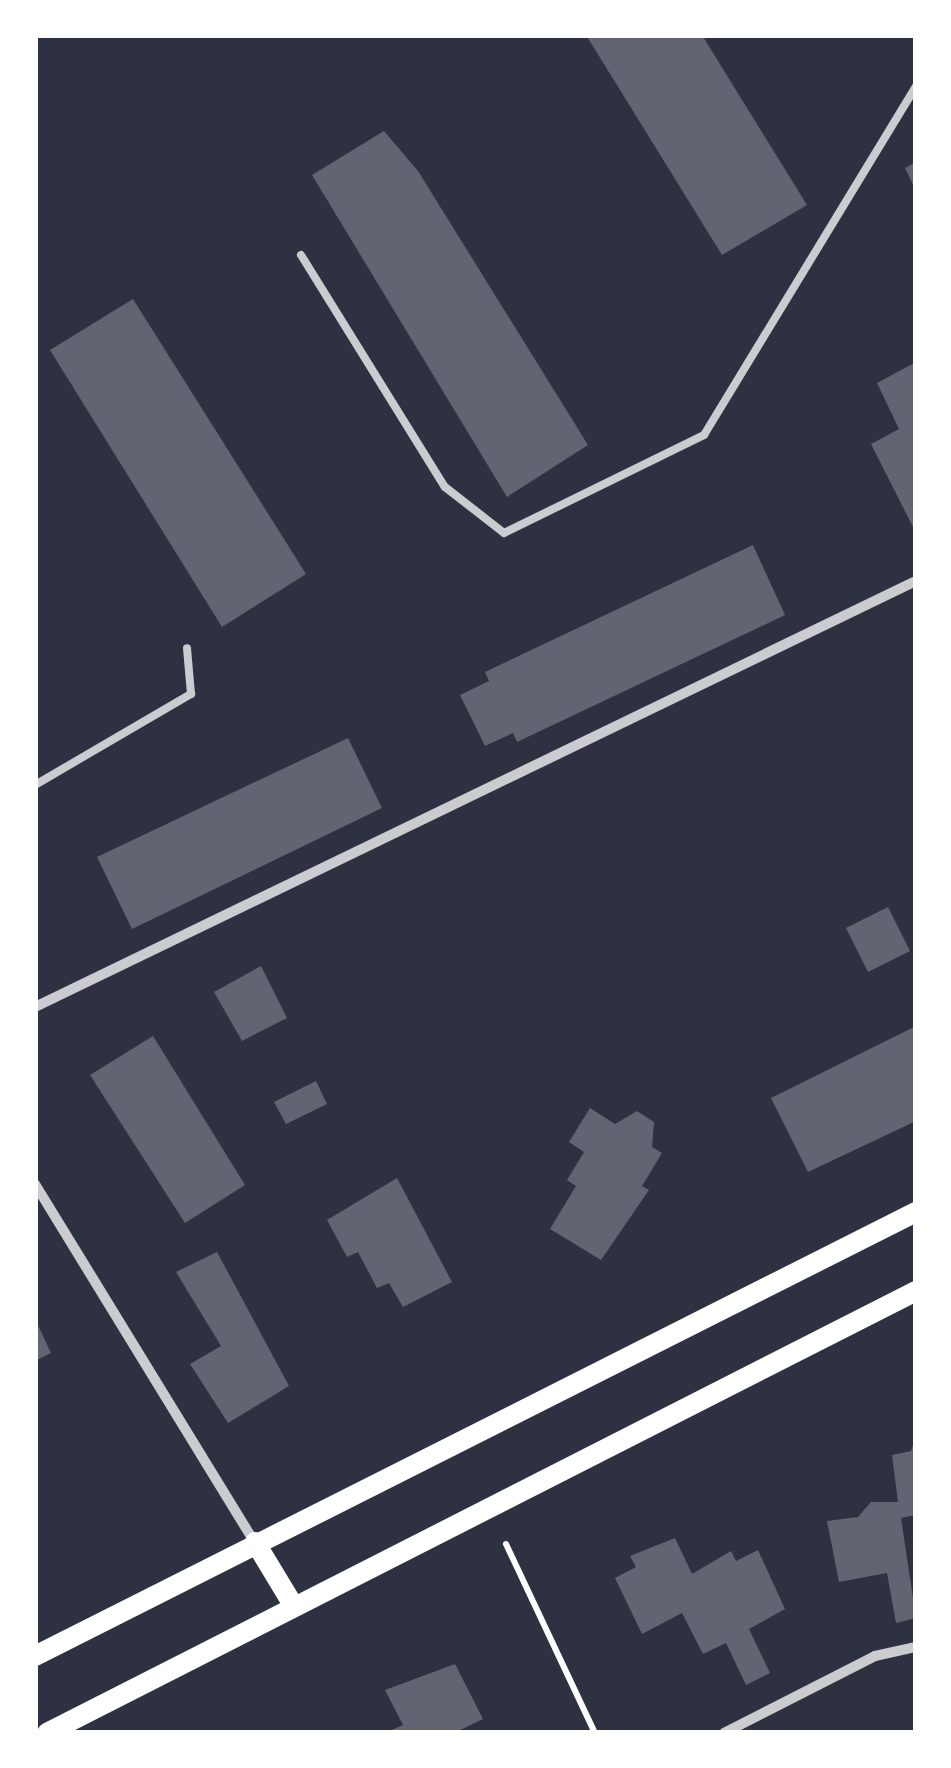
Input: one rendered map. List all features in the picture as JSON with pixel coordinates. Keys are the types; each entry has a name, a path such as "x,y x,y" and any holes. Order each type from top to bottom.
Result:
{"main road":[{"path":"35,1656 254,1542 916,1212"},
{"path":"48,1733 292,1602 916,1291"},
{"path":"254,1542 292,1602"}],"street":[{"path":"35,1007 916,582"},
{"path":"35,1184 254,1542"},
{"path":"724,1733 875,1656 916,1648"}],"lane":[{"path":"301,256 445,487 504,533 704,435 916,86"},
{"path":"35,785 192,694 186,648"}],"path":[{"path":"487,1507 595,1733"}],"building":[{"path":"586,35 702,35 807,205 722,255"},
{"path":"384,131 418,171 588,445 507,497 312,175"},
{"path":"916,162 916,191 905,168"},
{"path":"133,299 306,574 222,627 50,350"},
{"path":"916,362 916,533 871,444 899,429 877,383"},
{"path":"753,545 785,615 517,742 513,733 485,746 460,695 489,681 485,672"},
{"path":"348,738 382,808 132,929 97,857"},
{"path":"888,907 910,951 868,972 846,928"},
{"path":"261,966 287,1018 242,1041 214,992"},
{"path":"916,1026 916,1121 808,1172 771,1098"},
{"path":"153,1036 245,1185 185,1223 90,1075"},
{"path":"316,1081 327,1104 286,1124 274,1102"},
{"path":"590,1108 615,1124 637,1111 654,1122 652,1147 662,1153 642,1186 649,1190 601,1260 550,1229 576,1186 567,1180 584,1152 569,1142"},
{"path":"397,1178 452,1282 403,1307 389,1283 377,1288 358,1252 347,1257 327,1220"},
{"path":"217,1252 289,1386 228,1423 190,1364 221,1346 176,1272"},
{"path":"35,1319 51,1353 35,1361"},
{"path":"916,1436 916,1515 901,1518 916,1618 896,1623 887,1573 839,1582 827,1521 858,1517 871,1502 898,1502 892,1455 911,1451"},
{"path":"675,1538 692,1574 731,1551 736,1561 758,1550 785,1609 749,1629 770,1673 746,1685 726,1643 703,1654 682,1613 642,1634 615,1578 636,1567 630,1556"},
{"path":"455,1664 483,1719 454,1733 385,1733 403,1725 385,1690"}]}
